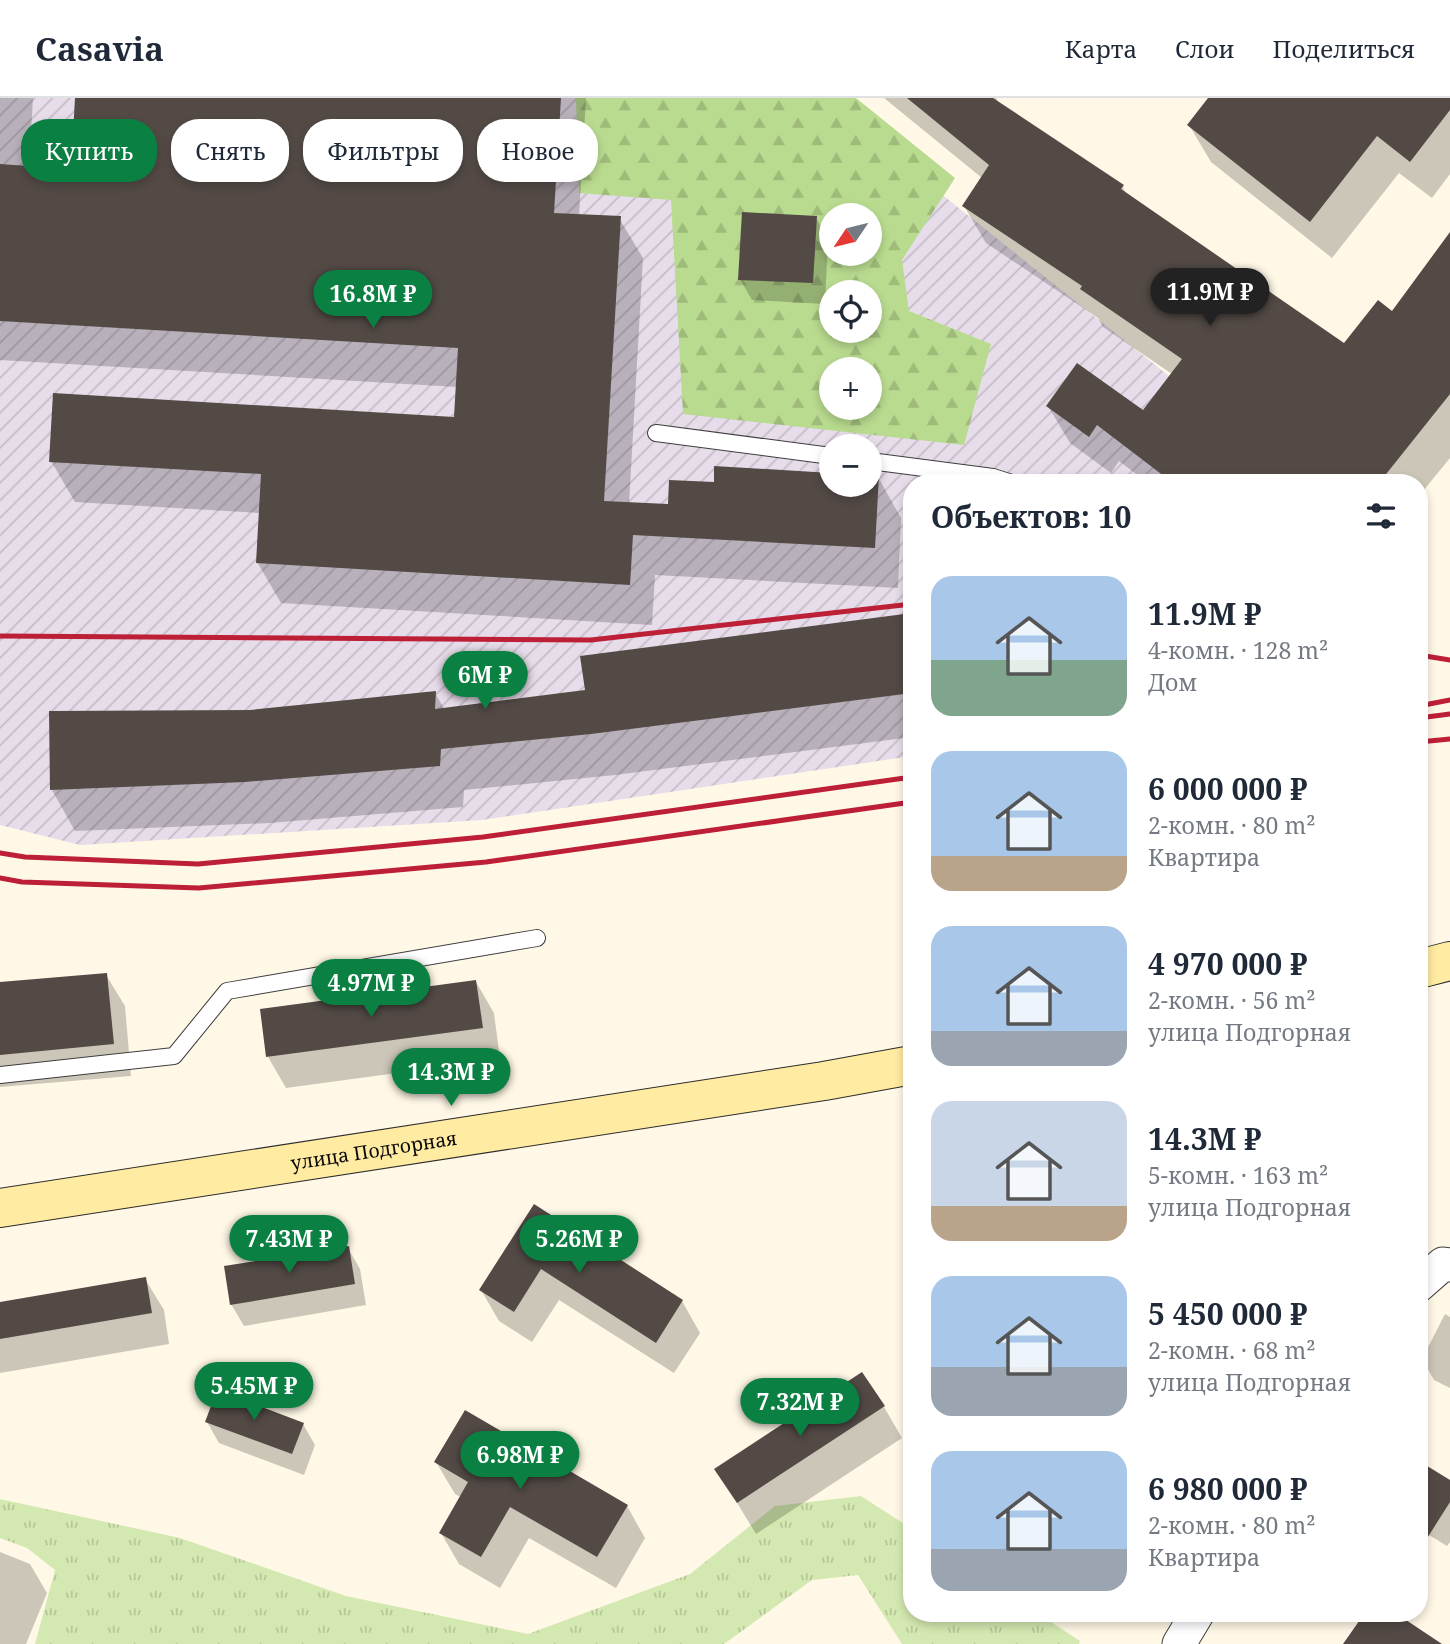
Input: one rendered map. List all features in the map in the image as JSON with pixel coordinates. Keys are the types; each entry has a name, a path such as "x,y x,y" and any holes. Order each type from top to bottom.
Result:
{"main road":[{"path":"1428,967 1450,961"},
{"name":"улица Подгорная","path":"0,1208 903,1067"}],"street":[{"path":"1428,1277 1443,1264 1450,1265"},
{"path":"1179,1644 1192,1622"}],"lane":[{"path":"656,433 819,454"},
{"path":"882,463 970,474"},
{"path":"0,1075 174,1056 227,991 537,938"}],"shaded area":[{"path":"0,98 821,98 1169,376 1296,474 903,474 903,757 482,820 80,845 0,825"}],"green space":[{"path":"576,98 856,98 955,178 902,260 909,311 991,344 964,445 683,414 671,200 579,193 579,182 598,182 598,119 577,119"},
{"path":"861,1496 903,1523 903,1622 1051,1622 1080,1641 1079,1644 902,1644 858,1575 812,1580 724,1644 35,1644 55,1570 27,1548 0,1538 0,1499 180,1538 346,1596 528,1634 690,1574 775,1506"}],"building":[{"path":"75,98 561,98 560,119 477,119 477,182 556,182 554,213 621,216 604,501 668,504 669,480 714,482 714,466 819,472 819,497 878,497 875,548 633,535 630,585 256,563 261,474 49,462 53,393 454,417 458,348 0,321 0,164 21,165 21,182 157,182 157,119 74,119"},
{"path":"907,98 993,98 1124,185 1121,189 1344,343 1378,300 1392,311 1450,232 1450,394 1386,474 1161,474 1097,425 1089,437 1046,406 1077,363 1143,410 1182,359 1080,289 1082,286 962,206 989,165"},
{"path":"1208,98 1450,98 1450,110 1410,162 1377,136 1310,222 1187,125"},
{"path":"742,212 817,216 813,283 738,280"},
{"path":"903,614 903,694 591,734 441,749 440,766 245,782 50,790 49,711 250,710 436,691 435,709 585,690 580,656"},
{"path":"107,973 114,1044 0,1055 0,982"},
{"path":"476,980 483,1028 266,1057 260,1009"},
{"path":"534,1204 683,1300 656,1343 541,1269 514,1312 479,1290"},
{"path":"349,1246 355,1284 230,1305 224,1266"},
{"path":"146,1277 152,1313 0,1339 0,1302"},
{"path":"862,1372 885,1406 737,1503 714,1469"},
{"path":"217,1390 304,1423 292,1454 205,1422"},
{"path":"465,1410 628,1505 597,1557 510,1507 481,1557 439,1533 468,1482 434,1462"},
{"path":"1428,1467 1450,1480 1450,1502 1428,1537"},
{"path":"1358,1622 1409,1622 1442,1644 1343,1644"}],"railway":[{"path":"0,636 591,640 903,605"},
{"path":"1428,656 1450,660"},
{"path":"1428,704 1450,700"},
{"path":"1428,717 1450,714"},
{"path":"1428,741 1450,739"},
{"path":"0,853 25,857 198,864 483,837 903,778"},
{"path":"0,878 22,882 199,888 486,862 903,803"}]}
